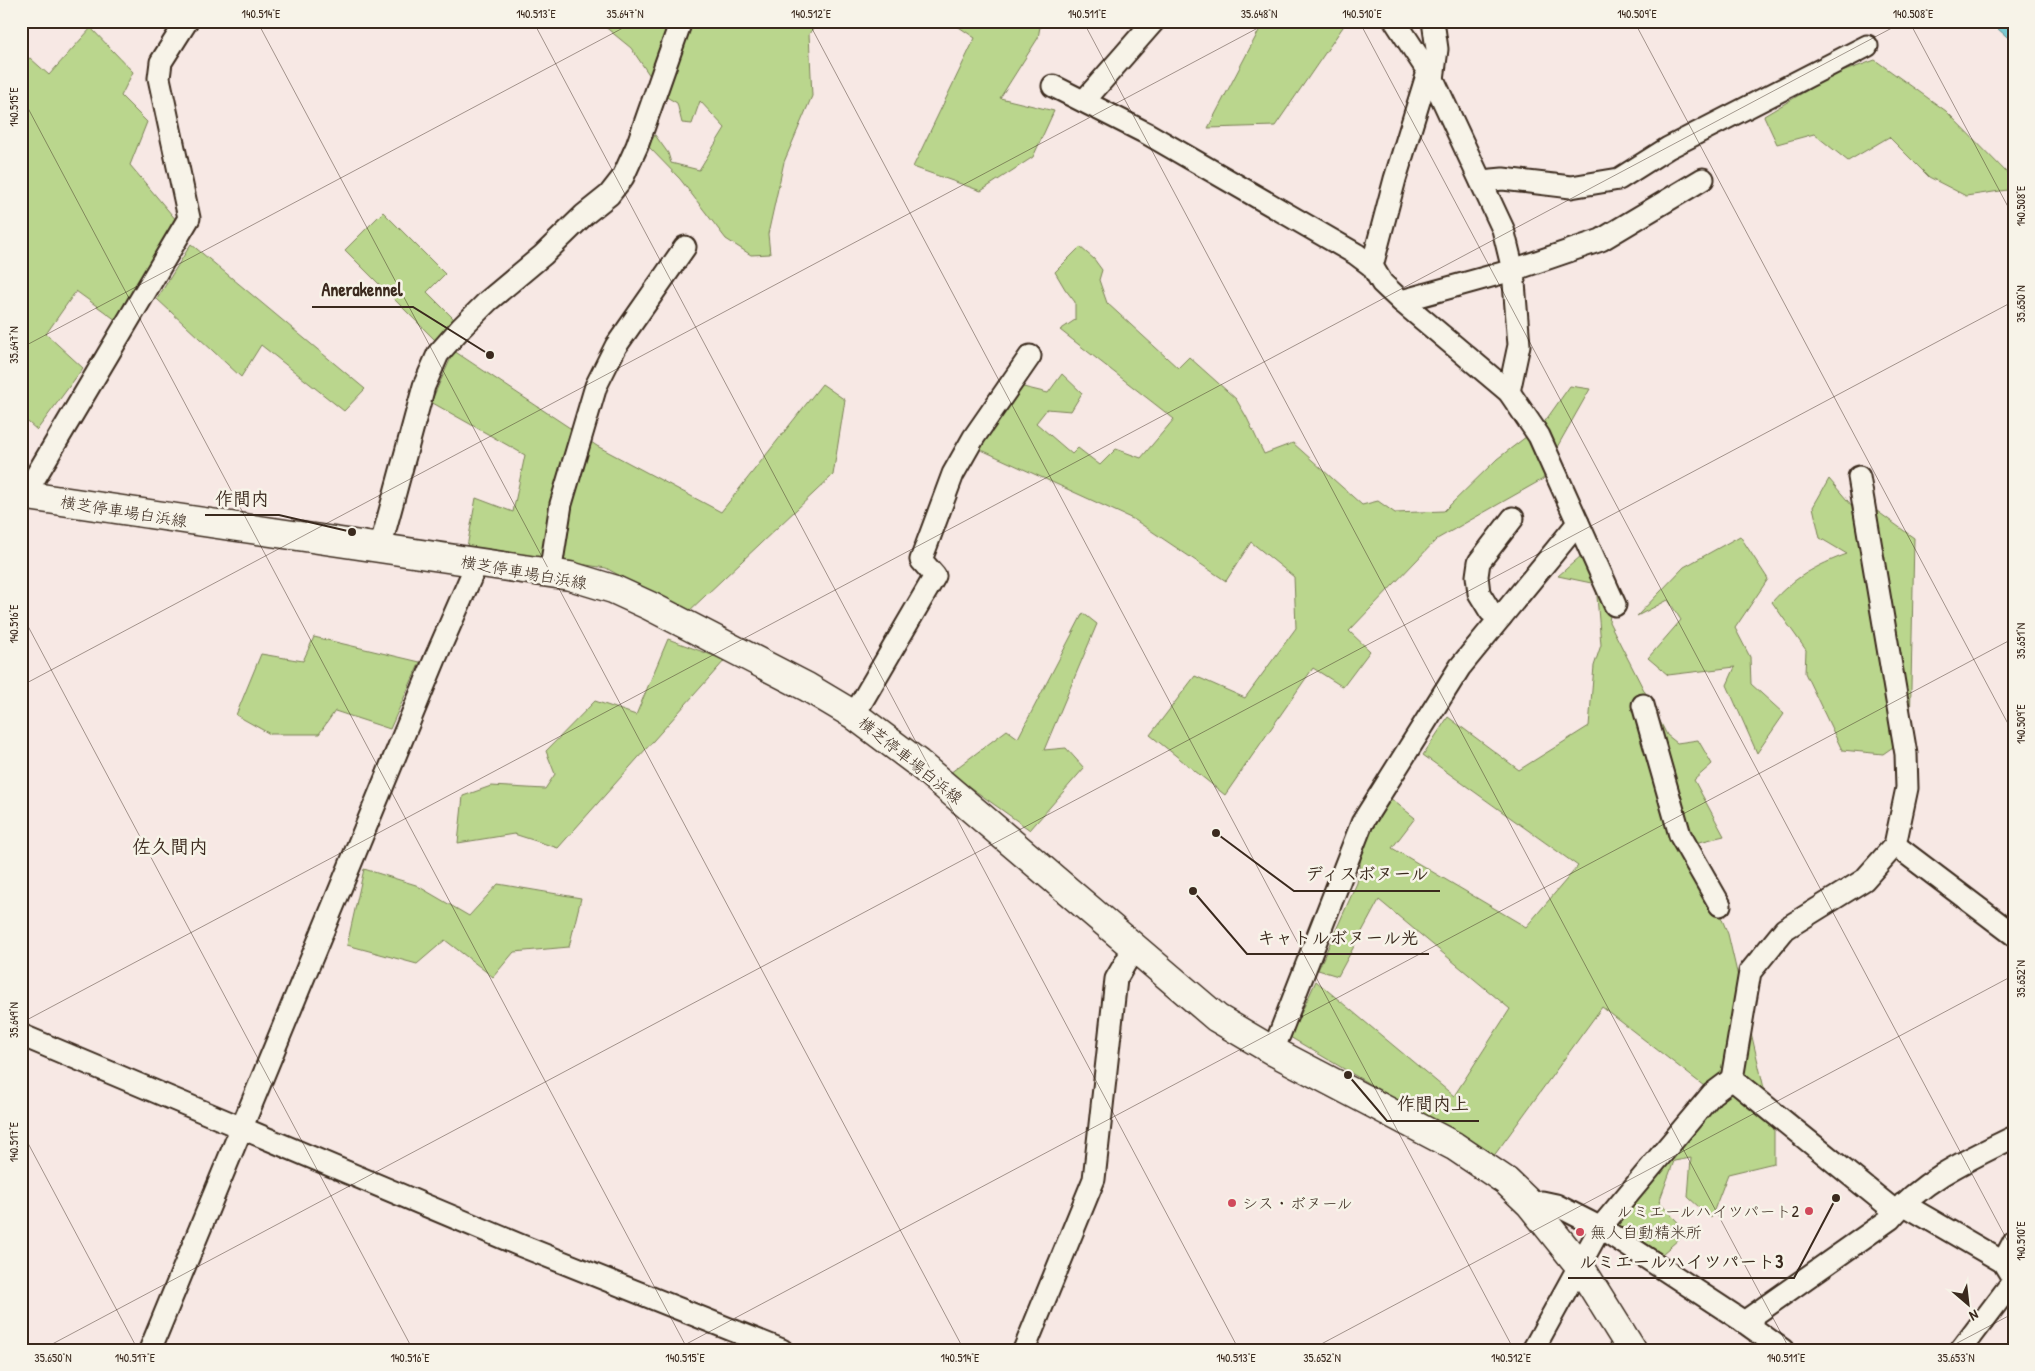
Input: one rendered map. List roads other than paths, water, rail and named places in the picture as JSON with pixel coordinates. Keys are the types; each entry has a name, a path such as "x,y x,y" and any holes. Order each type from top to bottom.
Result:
{"main road":[{"name":"横芝停車場白浜線","path":"23,496 570,576 613,589 643,603 807,687 854,715 918,763 1218,1018 1273,1052 1454,1146 1506,1181 1530,1204 1579,1265 1632,1350"}],"street":[{"path":"23,496 189,218 159,78 161,62 187,21"},
{"path":"380,548 424,386 438,354 488,301 525,268 543,255 584,215 609,195 623,177 637,146 681,21"},
{"path":"1084,101 1154,21"},
{"path":"1394,21 1430,76 1503,229 1513,270 1519,345 1509,392"},
{"path":"1372,266 1395,178 1430,76 1437,49 1433,21"},
{"path":"1481,181 1503,179 1571,187 1619,179 1668,148 1867,46"},
{"path":"1053,86 1148,134 1356,254 1372,266 1382,283 1401,301 1509,392 1539,436 1615,605"},
{"path":"1401,301 1513,270 1601,240 1703,179"},
{"path":"550,574 561,504 596,386 616,346 685,247"},
{"path":"854,715 935,576 921,560 953,474 974,437 1030,356"},
{"path":"1533,1350 1600,1228 1712,1094 1732,1079 1750,972 1785,929 1864,880 1894,845 1907,788 1906,754 1859,476"},
{"path":"1501,617 1490,611 1479,593 1477,576 1479,562 1512,518"},
{"path":"1273,1052 1362,823 1460,668 1578,523"},
{"path":"150,1350 476,563"},
{"path":"1643,705 1680,834 1720,905"},
{"path":"1894,845 2014,935"},
{"path":"1024,1350 1094,1179 1116,979 1134,948"},
{"path":"21,1035 241,1129 782,1350"},
{"path":"1732,1079 1900,1208 2003,1262 2014,1280 1961,1350"},
{"path":"1744,1322 1890,1219 1900,1208 1939,1175 2014,1138"},
{"path":"1530,1204 1542,1202 1556,1205 1600,1228 1744,1322 1783,1350"},
{"path":"2003,1262 2014,1241"}],"water":[{"path":"1989,21 2014,21 2014,43"}],"place":[{"name":"Anerakennel","path":"490,355"},
{"name":"作間内","path":"352,532"},
{"name":"ディスボヌール","path":"1216,833"},
{"name":"キャトルボヌール光","path":"1193,891"},
{"name":"作間内上","path":"1348,1075"},
{"name":"ルミエールハイツパート3","path":"1836,1198"},
{"name":"シス・ボヌール","path":"1232,1203"},
{"name":"ルミエールハイツパート2","path":"1809,1211"},
{"name":"無人自動精米所","path":"1580,1232"}],"district":[{"name":"佐久間内","path":"170,846"}]}
